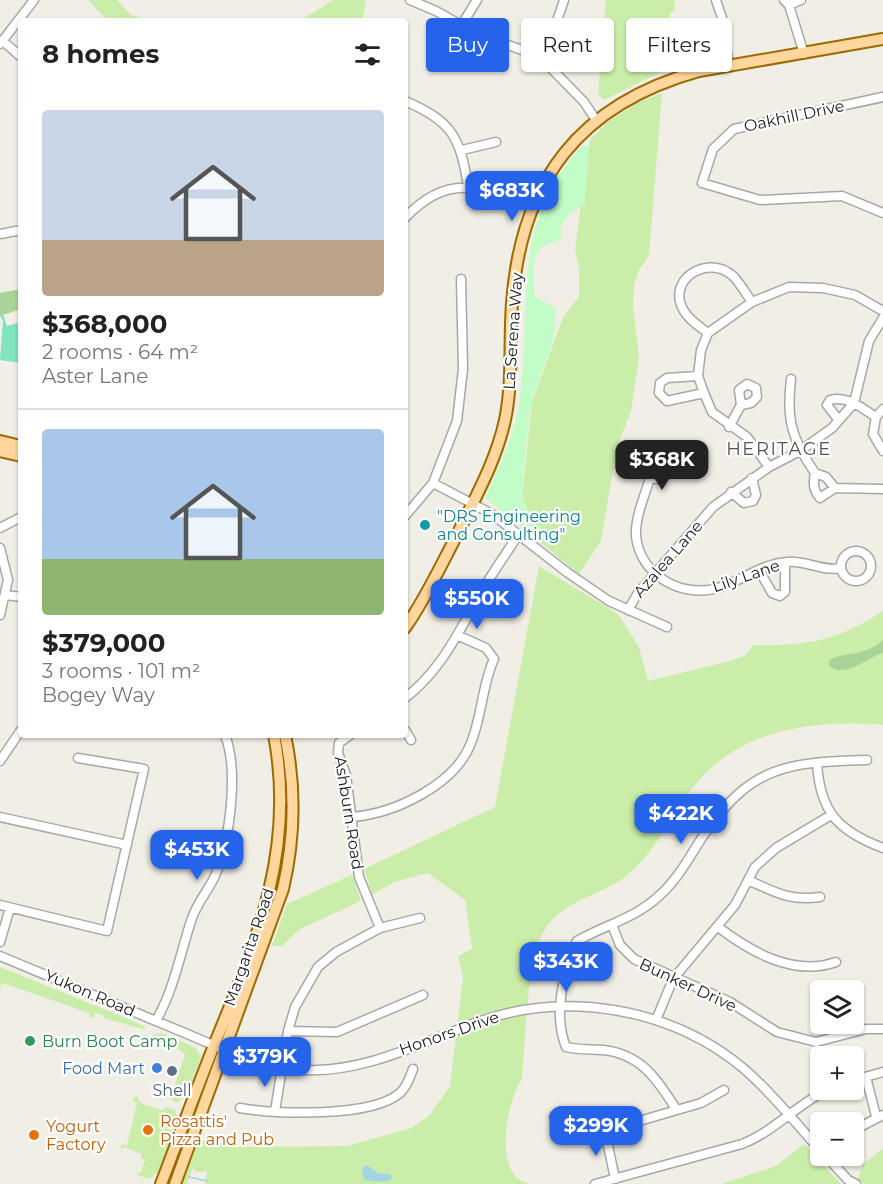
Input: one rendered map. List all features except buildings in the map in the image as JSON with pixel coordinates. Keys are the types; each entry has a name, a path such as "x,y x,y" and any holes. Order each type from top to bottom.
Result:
{"main road":[{"name":"La Serena Way","path":"732,66 883,39"},
{"name":"La Serena Way","path":"408,624 418,610 491,466 506,418 512,299 518,256 532,207 565,152 596,120 619,103 652,86 696,72"},
{"path":"0,441 18,445"},
{"path":"0,451 18,455"},
{"name":"Margarita Road","path":"175,1184 276,867 281,806 274,738"},
{"name":"Margarita Road","path":"161,1184 272,922 288,866 293,788 285,738"}],"street":[{"path":"20,18 34,0"},
{"path":"410,0 436,10 448,18"},
{"path":"466,18 477,0"},
{"path":"558,18 564,0"},
{"path":"716,0 722,18"},
{"path":"801,0 786,2 804,54"},
{"path":"18,20 1,42 18,55"},
{"path":"555,72 584,102 596,120"},
{"name":"Oakhill Drive","path":"883,97 734,129 713,149 702,183 760,200 842,196 883,213"},
{"path":"408,103 439,120 450,131 462,150 468,186"},
{"path":"462,150 496,142"},
{"path":"408,216 430,198 446,190 468,186 532,207"},
{"path":"0,234 18,231"},
{"path":"708,333 684,313 680,303 682,285 693,271 709,266 721,269 732,275 752,302"},
{"path":"408,512 433,483 457,421 462,395 464,324 461,279"},
{"path":"769,467 747,437 729,427 712,411 698,376 701,350 708,333 752,302 789,287 823,288 855,295 883,311"},
{"path":"854,403 869,341 882,324"},
{"path":"698,376 667,378 660,382 659,393 667,401 704,393"},
{"path":"791,379 788,408 791,429 800,451 815,473 825,477 835,488"},
{"path":"838,419 829,411 827,405 830,400 847,399 876,417"},
{"name":"Azalea Lane","path":"628,610 633,600 654,574 713,507 752,478 800,451 832,428 854,403"},
{"path":"729,427 741,405"},
{"path":"883,409 876,417 873,434 883,451"},
{"path":"815,473 814,486 820,498 835,488 883,489"},
{"path":"650,478 636,536 654,574"},
{"path":"731,492 739,502 753,501 756,495 752,478"},
{"path":"433,483 492,514 589,588 628,610 667,627"},
{"path":"0,528 18,519"},
{"path":"408,695 439,663 459,636 480,595 518,534"},
{"path":"0,548 6,566 6,595 0,615"},
{"path":"759,570 772,593 780,596 785,592 785,562"},
{"name":"Lily Lane","path":"654,574 682,589 699,591 717,588 759,570 785,562 831,570 841,568"},
{"path":"6,595 18,597"},
{"path":"351,817 373,815 391,809 441,781 465,755 476,729 494,658 486,648 459,636"},
{"path":"0,761 18,734"},
{"path":"408,735 411,740"},
{"path":"156,1021 181,962 191,919 214,877 224,847 230,777 230,754 226,738"},
{"name":"Ashburn Road","path":"346,738 339,743 338,753 346,775 359,877 380,927"},
{"path":"0,905 107,931 144,769 78,758"},
{"path":"676,1109 656,1078 630,1056 605,1050 566,1047 560,1030 565,976 577,941 638,913 660,896 677,875 722,808 734,796 765,774 785,766 867,760"},
{"path":"817,763 818,783 831,815 846,831 883,848"},
{"path":"656,1020 673,978 718,927 750,881 755,867 776,848 831,815"},
{"path":"0,817 127,845"},
{"path":"750,881 786,898 801,900 820,897"},
{"path":"0,942 10,908"},
{"path":"275,1111 288,1031 295,1007 318,967 336,952 380,927 420,918"},
{"name":"Bunker Drive","path":"612,925 620,945 634,959 730,1002 777,1032 816,1042 866,1029 883,1029"},
{"path":"718,927 743,946 793,965 822,967 836,962"},
{"name":"Yukon Road","path":"0,956 220,1046"},
{"path":"288,1031 337,1032 423,994"},
{"name":"Honors Drive","path":"220,1046 281,1068 323,1071 345,1068 500,1015 562,1006 616,1010 656,1020 684,1031 732,1060 758,1081 810,1139"},
{"path":"240,1108 325,1112 371,1106 401,1092 413,1069"},
{"path":"864,1125 880,1116 866,1077 883,1072"},
{"path":"554,1116 561,1138 605,1131 701,1103 724,1090"},
{"path":"595,1184 764,1136 788,1114 811,1100"},
{"path":"605,1131 615,1179"},
{"path":"835,1166 851,1183"}],"green space":[{"path":"88,0 117,0 131,15 141,18 105,18"},
{"path":"333,0 366,0 363,18 305,18"},
{"path":"606,0 674,0 675,10 670,13 670,18 626,18 626,72 661,72 604,100 598,94 600,72 614,72 614,18 604,18"},
{"path":"662,93 649,255 639,270 634,285 633,306 639,358 631,411 617,447 601,541 579,574 534,537 537,527 522,498 532,402 563,317 579,297 579,268 575,249 590,140 610,120 638,102"},
{"path":"582,146 589,146 585,204 569,215 560,228 562,234 559,240 541,248 535,257 534,264 535,296 555,308 556,320 552,343 535,391 529,420 523,498 537,527 534,537 485,498 509,441 519,405 528,269 533,237 543,206 559,175"},
{"path":"18,290 18,310 0,316 0,293"},
{"path":"3,314 7,326 18,323 18,363 0,360 3,320 0,316"},
{"path":"539,566 618,614 639,647 648,681 744,656 754,645 806,643 822,640 851,629 883,611 883,725 829,724 803,727 752,741 709,770 691,790 656,843 632,871 610,886 573,904 552,920 538,945 534,962 530,982 522,1079 512,1100 506,1129 507,1157 511,1169 518,1179 530,1184 205,1184 207,1171 196,1172 193,1168 187,1182 189,1184 182,1184 199,1141 218,1141 237,1147 347,1146 412,1128 429,1116 450,1086 463,977 458,956 472,949 465,900 428,873 394,882 372,895 364,869 495,807"},
{"path":"883,640 883,653 856,666 842,670 829,666 829,661 834,658 861,652 876,646"},
{"path":"352,875 361,901 300,929 282,946 272,946 287,904"},
{"path":"0,967 126,1018 144,1026 145,1030 104,1018 103,1015 95,1014 94,1018 89,1017 89,1013 3,983 0,986"},
{"path":"162,1033 196,1048 201,1057 186,1096 177,1103 168,1098 185,1055 180,1050 152,1039 153,1035"},
{"path":"135,1096 138,1097 140,1103 161,1110 165,1107 175,1110 178,1120 158,1172 149,1179 135,1174 141,1172 145,1160 141,1159 142,1154 124,1147 120,1150 122,1144 127,1145 137,1103 133,1101"},
{"path":"804,1144 810,1150 810,1166 824,1166 841,1184 722,1184 776,1166"},
{"path":"883,1149 883,1184 864,1184 858,1179 864,1163"}],"water":[{"path":"367,1165 379,1174 390,1174 392,1179 382,1182 364,1180 362,1168"}],"waterway":[{"path":"189,1177 207,1181"}],"place":[{"name":"\"DRS Engineering and Consulting\"","path":"425,525"},
{"name":"Burn Boot Camp","path":"30,1041"},
{"name":"Food Mart","path":"157,1068"},
{"name":"Shell","path":"172,1071"},
{"name":"Rosattis' Pizza and Pub","path":"148,1130"},
{"name":"Yogurt Factory","path":"34,1135"}],"district":[{"name":"HERITAGE","path":"779,449"}]}
